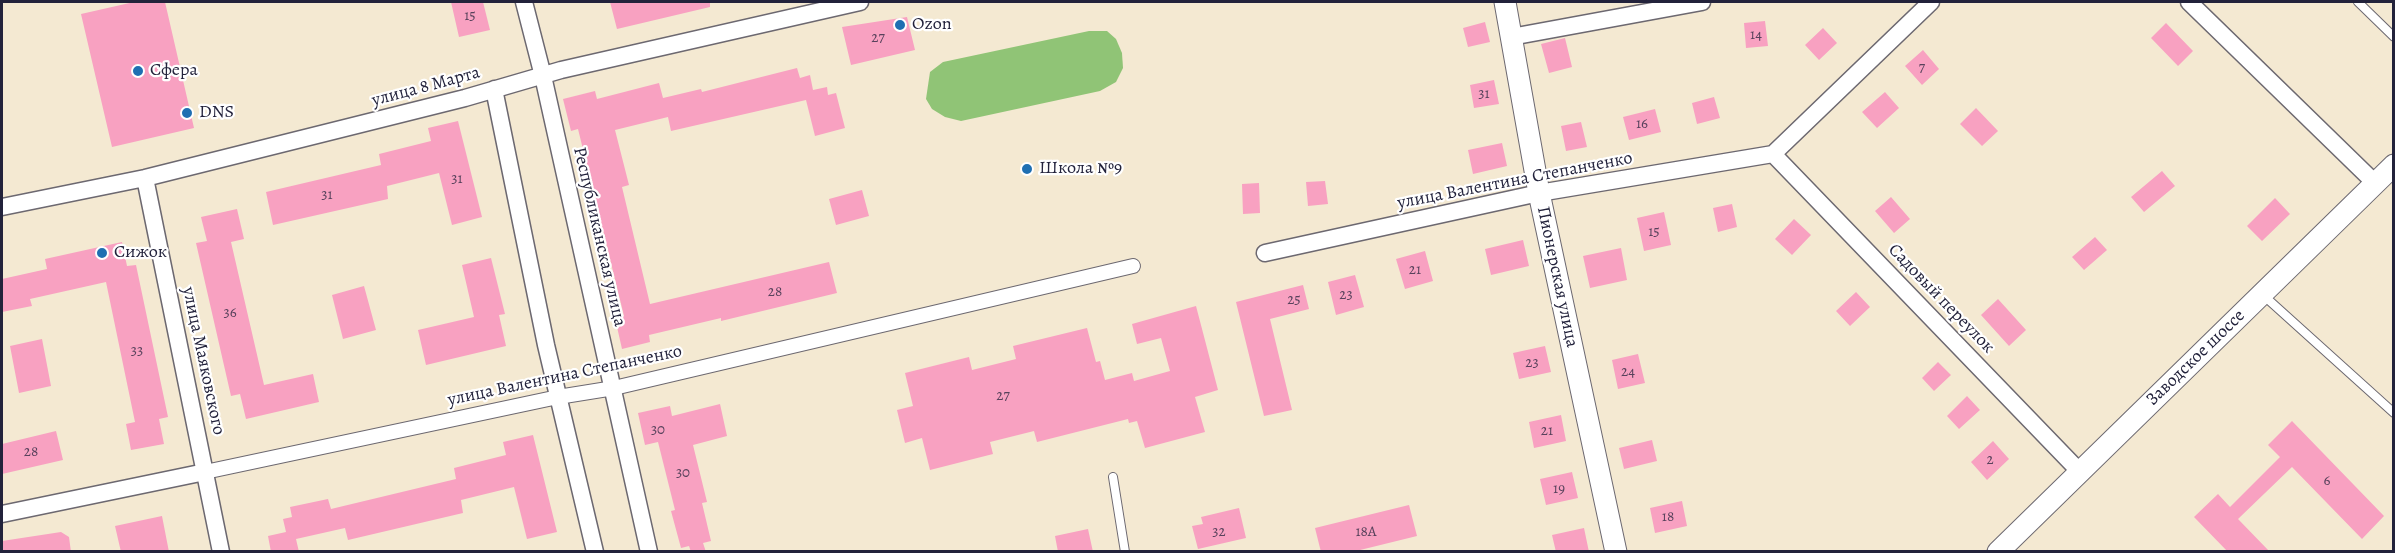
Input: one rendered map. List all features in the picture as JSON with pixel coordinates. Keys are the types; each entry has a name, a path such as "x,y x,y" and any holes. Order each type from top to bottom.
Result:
{"street":[{"name":"Республиканская улица","path":"524,2 614,388 649,552"},
{"name":"улица 8 Марта","path":"2,207 146,178 543,76 860,2"},
{"name":"Пионерская улица","path":"1505,2 1539,193 1616,552"},
{"path":"1511,37 1702,2"},
{"path":"1773,154 1931,2"},
{"path":"2189,2 2375,183"},
{"path":"494,89 558,397 595,552"},
{"name":"улица Валентина Степанченко","path":"1265,253 1539,193 1773,154"},
{"name":"Садовый переулок","path":"1773,154 2080,472"},
{"name":"Заводское шоссе","path":"1998,552 2394,165"},
{"name":"улица Маяковского","path":"146,178 221,552"},
{"name":"улица Валентина Степанченко","path":"2,514 558,397 614,388 1133,266"}],"lane":[{"path":"2358,2 2394,37"},
{"path":"2262,294 2394,413"},
{"path":"1113,477 1125,552"}],"green space":[{"path":"1089,31 1107,31 1116,39 1122,53 1123,68 1116,82 1100,91 961,121 945,117 932,109 926,99 930,72 943,62"}],"building":[{"name":"Сфера","path":"134,2 165,2 194,128 112,147 81,14"},
{"path":"451,2 483,2 490,30 459,37"},
{"path":"610,2 710,2 710,7 617,29"},
{"path":"907,17 915,50 851,65 842,27"},
{"path":"1765,21 1768,46 1746,48 1744,23"},
{"path":"1485,22 1490,42 1468,47 1463,28"},
{"path":"2166,23 2193,51 2178,66 2151,38"},
{"path":"1823,28 1837,43 1819,60 1805,45"},
{"path":"1565,38 1572,67 1549,73 1541,44"},
{"path":"1923,50 1939,69 1922,85 1905,66"},
{"path":"797,68 800,78 810,75 813,90 827,87 828,95 836,93 845,128 815,136 806,100 671,131 668,117 615,130 629,185 622,187 650,304 829,262 837,293 721,321 721,318 649,335 650,342 622,349 615,318 624,316 578,129 571,131 563,99 595,91 597,99 659,83 663,98 701,89 702,92"},
{"path":"1494,80 1499,104 1474,108 1470,85"},
{"path":"1885,92 1899,108 1877,128 1862,112"},
{"path":"1714,97 1720,118 1697,124 1692,103"},
{"path":"1976,108 1998,131 1982,146 1960,124"},
{"path":"1655,109 1661,132 1629,140 1623,117"},
{"path":"458,121 482,217 452,225 439,173 387,186 388,199 273,225 266,192 381,165 379,154 431,141 428,128"},
{"path":"1581,122 1587,147 1566,151 1561,126"},
{"path":"1502,143 1507,166 1473,174 1468,150"},
{"path":"2162,171 2175,186 2144,212 2131,197"},
{"path":"1325,181 1328,204 1308,206 1306,182"},
{"path":"1259,183 1260,213 1243,214 1242,184"},
{"path":"862,190 869,216 836,225 829,199"},
{"path":"1891,197 1910,219 1894,233 1875,211"},
{"path":"2275,198 2290,214 2262,241 2247,226"},
{"path":"1732,204 1737,227 1718,232 1713,208"},
{"path":"237,209 244,239 231,242 264,385 313,374 319,402 246,419 240,394 231,396 196,243 207,241 201,217"},
{"path":"1664,212 1671,245 1644,251 1637,218"},
{"path":"1794,219 1811,235 1792,255 1775,239"},
{"path":"2095,237 2107,250 2084,270 2072,257"},
{"path":"1523,240 1529,266 1491,275 1485,249"},
{"path":"122,242 127,266 136,265 168,417 159,419 164,444 131,450 126,424 135,422 106,282 30,299 32,306 2,312 2,279 47,269 45,259"},
{"path":"1621,248 1627,280 1590,288 1583,256"},
{"path":"1425,251 1433,281 1405,289 1396,259"},
{"path":"491,258 505,314 499,315 506,346 426,365 418,330 474,317 462,265"},
{"path":"1355,275 1364,307 1336,315 1328,282"},
{"path":"1303,285 1309,309 1270,319 1292,410 1264,416 1236,302"},
{"path":"364,286 376,330 343,339 332,295"},
{"path":"1856,292 1870,307 1850,326 1836,311"},
{"path":"1998,299 2026,330 2009,346 1981,315"},
{"path":"1196,306 1218,390 1195,397 1205,432 1145,448 1137,421 1129,423 1128,419 1037,442 1034,431 990,442 993,454 930,470 922,438 905,443 897,410 913,406 905,373 969,357 972,370 1016,359 1013,346 1087,328 1096,362 1100,361 1105,380 1132,373 1134,381 1170,371 1161,338 1137,344 1132,324"},
{"path":"42,339 51,386 19,393 10,346"},
{"path":"1545,346 1551,372 1519,379 1513,353"},
{"path":"1638,354 1645,383 1618,389 1612,360"},
{"path":"1938,362 1951,375 1934,391 1922,378"},
{"path":"1967,396 1980,410 1959,429 1947,416"},
{"path":"720,404 727,436 693,445 707,502 702,503 711,541 703,543 706,552 691,552 689,546 681,548 671,511 675,510 658,442 645,445 638,413 670,406 672,416"},
{"path":"1561,415 1566,441 1534,448 1529,422"},
{"path":"2292,421 2384,516 2362,539 2292,467 2238,519 2270,552 2228,552 2194,517 2218,494 2230,507 2280,457 2268,445"},
{"path":"56,431 63,460 2,474 2,444"},
{"path":"533,435 557,532 527,539 514,487 461,500 463,513 348,540 345,528 296,539 299,552 271,552 268,536 286,532 283,519 292,517 290,507 328,499 331,509 456,479 454,468 506,455 503,442"},
{"path":"1652,440 1657,461 1624,469 1619,448"},
{"path":"1993,441 2009,459 1987,480 1971,462"},
{"path":"1572,472 1578,498 1546,505 1540,479"},
{"path":"1682,501 1687,526 1655,533 1650,508"},
{"path":"1409,505 1417,536 1352,552 1321,552 1315,528"},
{"path":"1239,508 1246,538 1198,549 1192,526 1203,524 1201,517"},
{"path":"162,516 169,552 121,552 115,526"},
{"path":"1584,528 1589,552 1556,552 1552,535"},
{"path":"1088,529 1093,552 1058,552 1055,536"},
{"path":"61,532 69,537 71,552 2,552 2,541"}],"place":[{"name":"Ozon","path":"900,25"},
{"name":"Сфера","path":"138,71"},
{"name":"DNS","path":"187,113"},
{"name":"Школа №9","path":"1027,169"},
{"name":"Сижок","path":"102,253"}]}
